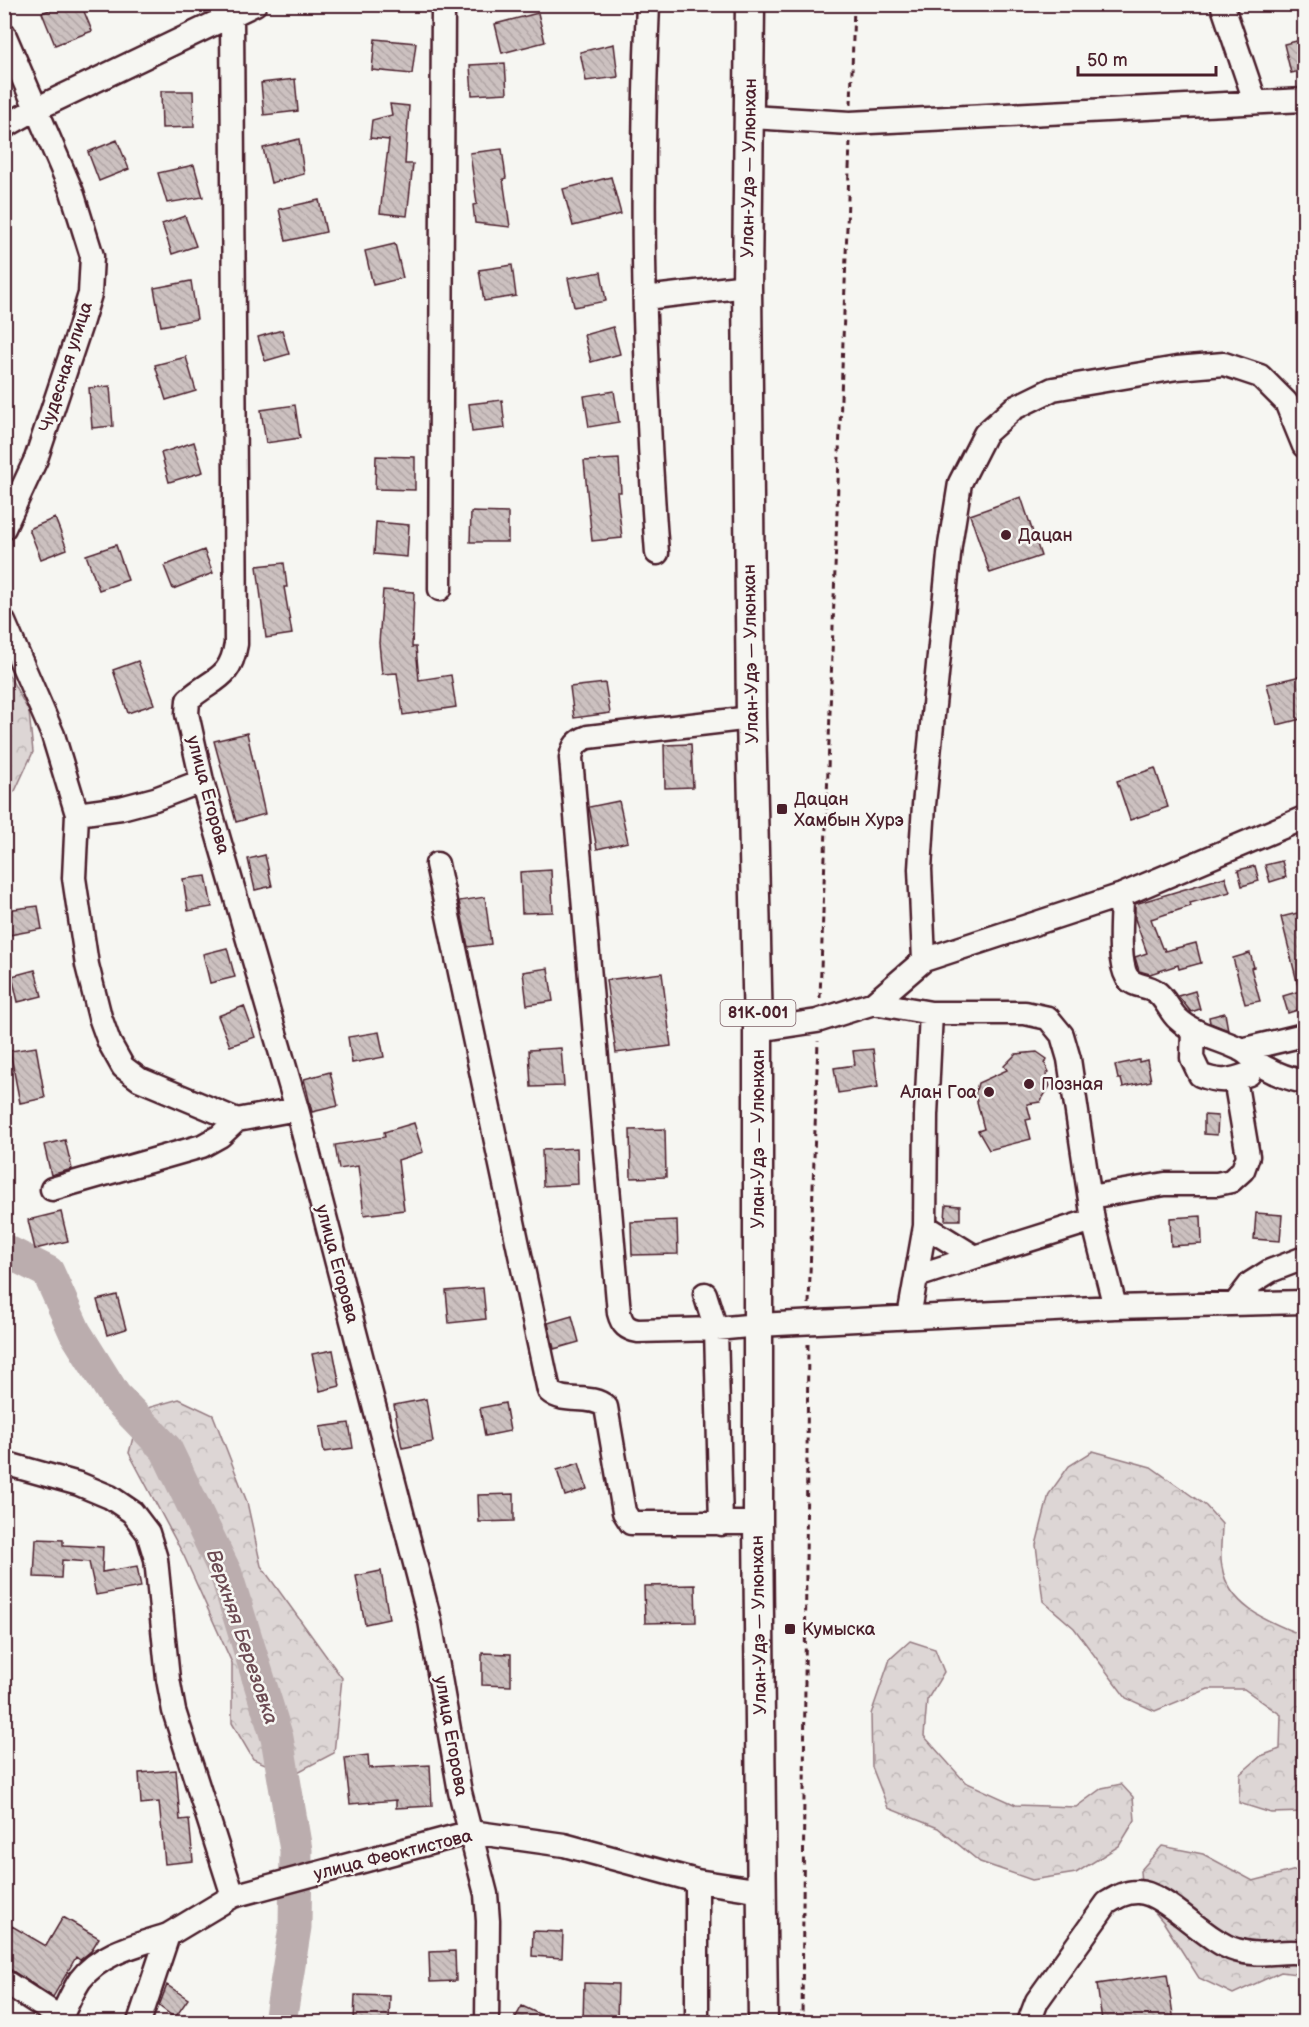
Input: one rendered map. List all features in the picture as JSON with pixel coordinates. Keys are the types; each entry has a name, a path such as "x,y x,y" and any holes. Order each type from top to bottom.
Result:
{"main road":[{"name":"Улан-Удэ — Улюнхан","path":"750,4 747,286 751,718 758,1030 758,1523 763,2022"}],"street":[{"path":"4,127 36,109 255,4"},
{"path":"440,589 443,4"},
{"path":"648,4 644,81 645,298 647,420 657,553"},
{"path":"1222,4 1255,101"},
{"name":"улица Егорова","path":"232,16 236,644 234,659 227,671 188,700 187,714 202,781 297,1109 430,1621 460,1792 486,1894 488,1921 486,2022"},
{"name":"Чудесная улица","path":"4,34 72,192 92,256 90,294 36,459 15,482 4,528"},
{"path":"750,117 850,123 1305,100"},
{"path":"645,298 747,286"},
{"path":"924,960 921,858 950,545 960,483 985,434 1014,408 1053,389 1177,368 1224,364 1260,376 1286,402 1305,446"},
{"path":"4,622 53,735 77,814 74,878 79,918 92,986 109,1042 123,1067 139,1079 237,1120"},
{"path":"751,718 588,737 579,741 572,748 571,758 619,1313 622,1323 629,1329 638,1331 716,1329 758,1324 1115,1307 1235,1304 1303,1307"},
{"path":"77,814 121,808 155,799 202,781"},
{"path":"758,1030 818,1021 874,1003 924,960 1122,895 1302,827"},
{"path":"436,864 546,1386 558,1397 596,1401 606,1407 624,1512 631,1522 758,1523"},
{"path":"1122,895 1122,958 1124,971 1129,980 1137,985 1152,988 1162,996 1177,1019 1193,1030 1241,1050 1264,1068 1286,1078 1305,1082"},
{"path":"874,1003 931,1014 1025,1013 1048,1018 1062,1035 1069,1059 1093,1220 1115,1307"},
{"path":"909,1317 925,1226 926,1115 931,1014"},
{"path":"1193,1030 1192,1058 1200,1075 1216,1082 1264,1068"},
{"path":"1241,1050 1305,1035"},
{"path":"1090,1197 1165,1184 1217,1184 1231,1181 1243,1170 1248,1156 1235,1078"},
{"path":"52,1189 202,1146 220,1136 237,1120 297,1109"},
{"path":"918,1276 1093,1220"},
{"path":"925,1226 975,1257"},
{"path":"1235,1304 1251,1283 1270,1271 1305,1258"},
{"path":"705,1294 716,1329 721,1524"},
{"path":"4,1463 79,1484 110,1497 132,1512 148,1533 156,1558 168,1679 174,1711 233,1896"},
{"name":"улица Феоктистова","path":"60,2020 80,1980 95,1965 118,1951 168,1935 233,1896 471,1832 564,1845 697,1881 762,1891"},
{"path":"697,1881 697,2022"},
{"path":"1029,2022 1037,2001 1107,1903 1123,1894 1139,1891 1155,1897 1233,1950 1254,1955 1305,1953"},
{"path":"138,2022 168,1935"},
{"path":"4,1981 60,2020"}],"green space":[{"path":"5,668 29,712 33,752 15,791 5,799"},
{"path":"179,1399 213,1415 247,1502 261,1566 342,1678 334,1753 292,1775 253,1759 232,1723 232,1663 184,1556 129,1453 140,1410"},
{"path":"1093,1451 1151,1467 1206,1506 1222,1524 1221,1562 1226,1581 1233,1593 1253,1612 1304,1636 1304,1812 1271,1813 1239,1803 1240,1774 1261,1756 1280,1749 1281,1715 1244,1689 1208,1689 1155,1711 1126,1698 1074,1628 1043,1601 1036,1545 1049,1494 1069,1466"},
{"path":"910,1641 935,1649 944,1672 927,1700 924,1736 965,1782 1016,1805 1076,1807 1102,1788 1121,1784 1133,1797 1135,1820 1119,1846 1076,1873 1032,1880 980,1862 938,1828 888,1808 872,1767 871,1714 890,1659"},
{"path":"1162,1846 1203,1854 1253,1881 1304,1868 1304,1975 1281,1972 1233,1994 1199,1978 1164,1923 1142,1897 1140,1871"}],"building":[{"path":"64,4 81,4 92,31 55,45 42,13"},
{"path":"538,13 545,42 502,53 495,24"},
{"path":"375,39 416,43 412,74 372,70"},
{"path":"1305,39 1305,70 1291,73 1284,44"},
{"path":"614,44 618,77 586,81 580,52"},
{"path":"505,63 507,93 472,95 470,65"},
{"path":"295,79 298,111 264,115 261,83"},
{"path":"161,91 193,91 194,127 162,128"},
{"path":"390,104 409,106 405,164 413,164 407,216 380,213 389,140 370,138 372,120 392,115"},
{"path":"299,139 304,174 271,183 263,148"},
{"path":"117,140 129,169 99,181 88,152"},
{"path":"502,149 506,178 503,179 510,227 475,223 473,205 477,204 470,153"},
{"path":"194,165 203,197 167,203 158,173"},
{"path":"611,177 621,214 573,226 563,189"},
{"path":"319,200 326,232 286,241 279,209"},
{"path":"185,216 196,246 172,254 162,224"},
{"path":"395,244 403,278 373,285 365,251"},
{"path":"512,265 516,296 484,301 479,270"},
{"path":"601,272 606,301 574,307 568,278"},
{"path":"191,281 197,319 161,326 154,288"},
{"path":"613,327 620,354 591,362 584,335"},
{"path":"282,330 289,354 265,361 258,337"},
{"path":"186,357 196,391 166,400 155,365"},
{"path":"110,386 113,426 92,428 89,388"},
{"path":"614,391 619,422 589,427 584,396"},
{"path":"502,400 505,428 472,432 469,404"},
{"path":"295,405 300,438 266,443 261,410"},
{"path":"194,442 203,472 169,482 161,453"},
{"path":"376,456 415,457 415,490 375,489"},
{"path":"619,459 621,492 617,492 622,538 592,541 584,461"},
{"name":"Дацан","path":"1021,497 1041,556 990,573 970,515"},
{"path":"471,512 508,513 508,542 470,542"},
{"path":"55,518 67,549 41,559 29,529"},
{"path":"376,522 409,525 407,557 374,554"},
{"path":"116,545 128,580 99,590 86,555"},
{"path":"204,550 213,573 173,589 164,566"},
{"path":"284,563 287,587 284,587 292,634 266,638 257,566"},
{"path":"383,590 414,592 412,647 416,647 419,680 451,675 456,707 403,715 397,673 382,674 379,643"},
{"path":"138,661 154,704 128,713 113,670"},
{"path":"1305,675 1305,718 1277,725 1267,684"},
{"path":"605,683 610,713 574,718 570,687"},
{"path":"247,733 265,814 236,822 214,741"},
{"path":"691,744 693,787 665,788 664,745"},
{"path":"1155,768 1168,807 1130,820 1117,781"},
{"path":"619,801 628,842 597,849 589,807"},
{"path":"265,855 272,886 255,890 248,859"},
{"path":"1282,861 1286,877 1270,882 1265,865"},
{"path":"1255,866 1259,881 1242,886 1238,870"},
{"path":"551,870 553,912 522,913 520,872"},
{"path":"206,876 212,907 188,911 183,879"},
{"path":"1225,877 1230,892 1190,903 1191,906 1151,919 1165,951 1196,943 1201,963 1179,969 1178,965 1150,974 1139,971 1135,957 1147,953 1135,919 1135,904"},
{"path":"485,897 491,944 468,947 459,901"},
{"path":"38,906 42,929 9,935 6,910"},
{"path":"1302,912 1305,922 1305,990 1299,990 1281,917"},
{"path":"227,948 235,977 210,983 203,954"},
{"path":"1250,953 1254,967 1251,968 1260,1001 1245,1004 1233,958"},
{"path":"548,968 553,1001 527,1005 523,972"},
{"path":"35,970 42,996 18,1002 12,976"},
{"path":"662,973 671,1046 616,1053 606,980"},
{"path":"1195,991 1200,1009 1191,1012 1178,996"},
{"path":"1300,991 1304,1008 1288,1013 1283,996"},
{"path":"244,1006 255,1037 230,1046 218,1016"},
{"path":"1225,1013 1228,1030 1210,1023 1209,1017"},
{"path":"379,1032 384,1057 352,1063 348,1037"},
{"path":"36,1047 45,1098 20,1103 10,1051"},
{"path":"561,1048 564,1086 531,1087 529,1050"},
{"path":"873,1049 878,1087 838,1093 834,1068 855,1065 853,1051"},
{"path":"1037,1052 1047,1059 1045,1064 1049,1072 1046,1074 1050,1086 1040,1102 1027,1104 1031,1119 1026,1120 1031,1139 989,1150 978,1131 984,1129 975,1094 978,1083 1007,1070 1004,1066 1016,1054"},
{"path":"1139,1060 1139,1062 1147,1060 1151,1081 1123,1087 1121,1079 1118,1079 1115,1065"},
{"path":"330,1072 338,1106 312,1112 304,1079"},
{"path":"1204,1115 1218,1116 1217,1135 1204,1134"},
{"path":"414,1123 423,1152 398,1160 404,1210 364,1215 358,1166 339,1169 335,1145 385,1137 384,1132"},
{"path":"665,1129 666,1177 631,1178 630,1130"},
{"path":"65,1140 72,1169 51,1175 44,1145"},
{"path":"577,1148 578,1184 543,1186 542,1150"},
{"path":"946,1205 960,1206 960,1220 945,1220"},
{"path":"61,1212 68,1241 35,1249 28,1220"},
{"path":"1256,1213 1282,1215 1280,1241 1254,1239"},
{"path":"1201,1216 1202,1244 1171,1246 1170,1218"},
{"path":"677,1220 678,1254 632,1255 631,1222"},
{"path":"483,1288 486,1319 449,1323 446,1291"},
{"path":"117,1295 126,1329 107,1335 97,1300"},
{"path":"572,1316 579,1342 554,1349 548,1323"},
{"path":"333,1350 340,1386 320,1391 312,1354"},
{"path":"426,1399 433,1442 402,1448 394,1405"},
{"path":"505,1403 510,1431 485,1436 480,1408"},
{"path":"349,1423 353,1448 324,1452 320,1427"},
{"path":"579,1463 587,1489 565,1496 557,1470"},
{"path":"514,1494 514,1521 479,1522 478,1495"},
{"path":"36,1539 63,1540 63,1545 103,1547 102,1572 137,1566 141,1587 96,1595 89,1562 62,1560 61,1578 34,1577"},
{"path":"381,1571 389,1619 365,1624 356,1576"},
{"path":"695,1585 696,1622 645,1623 644,1586"},
{"path":"482,1653 511,1654 511,1686 482,1685"},
{"path":"368,1755 369,1768 430,1765 432,1806 396,1808 396,1800 350,1804 345,1758"},
{"path":"176,1770 180,1820 189,1819 193,1861 165,1864 159,1802 141,1804 139,1773"},
{"path":"63,1917 99,1938 91,1951 80,1960 76,1957 53,1997 11,1970 4,1968 4,1938 12,1926 46,1946"},
{"path":"533,1931 563,1932 562,1958 532,1956"},
{"path":"455,1951 456,1981 430,1982 429,1952"},
{"path":"1167,1974 1174,2022 1124,2022 1123,2018 1102,2021 1097,1984"},
{"path":"584,1983 618,1984 617,2022 583,2022"},
{"path":"167,1985 188,1999 175,2018 159,2006"},
{"path":"355,1995 390,1996 389,2022 354,2022"},
{"path":"522,2006 556,2022 513,2022"}],"waterway":[{"name":"Верхняя Березовка","path":"4,1250 48,1272 75,1332 115,1396 166,1449 226,1574 277,1738 296,1850 295,1927 280,2022"}],"place":[{"name":"Дацан","path":"1006,535"},
{"name":"Дацан Хамбын Хурэ","path":"782,809"},
{"name":"Позная","path":"1029,1084"},
{"name":"Алан Гоа","path":"989,1092"},
{"name":"Кумыска","path":"790,1629"}]}
